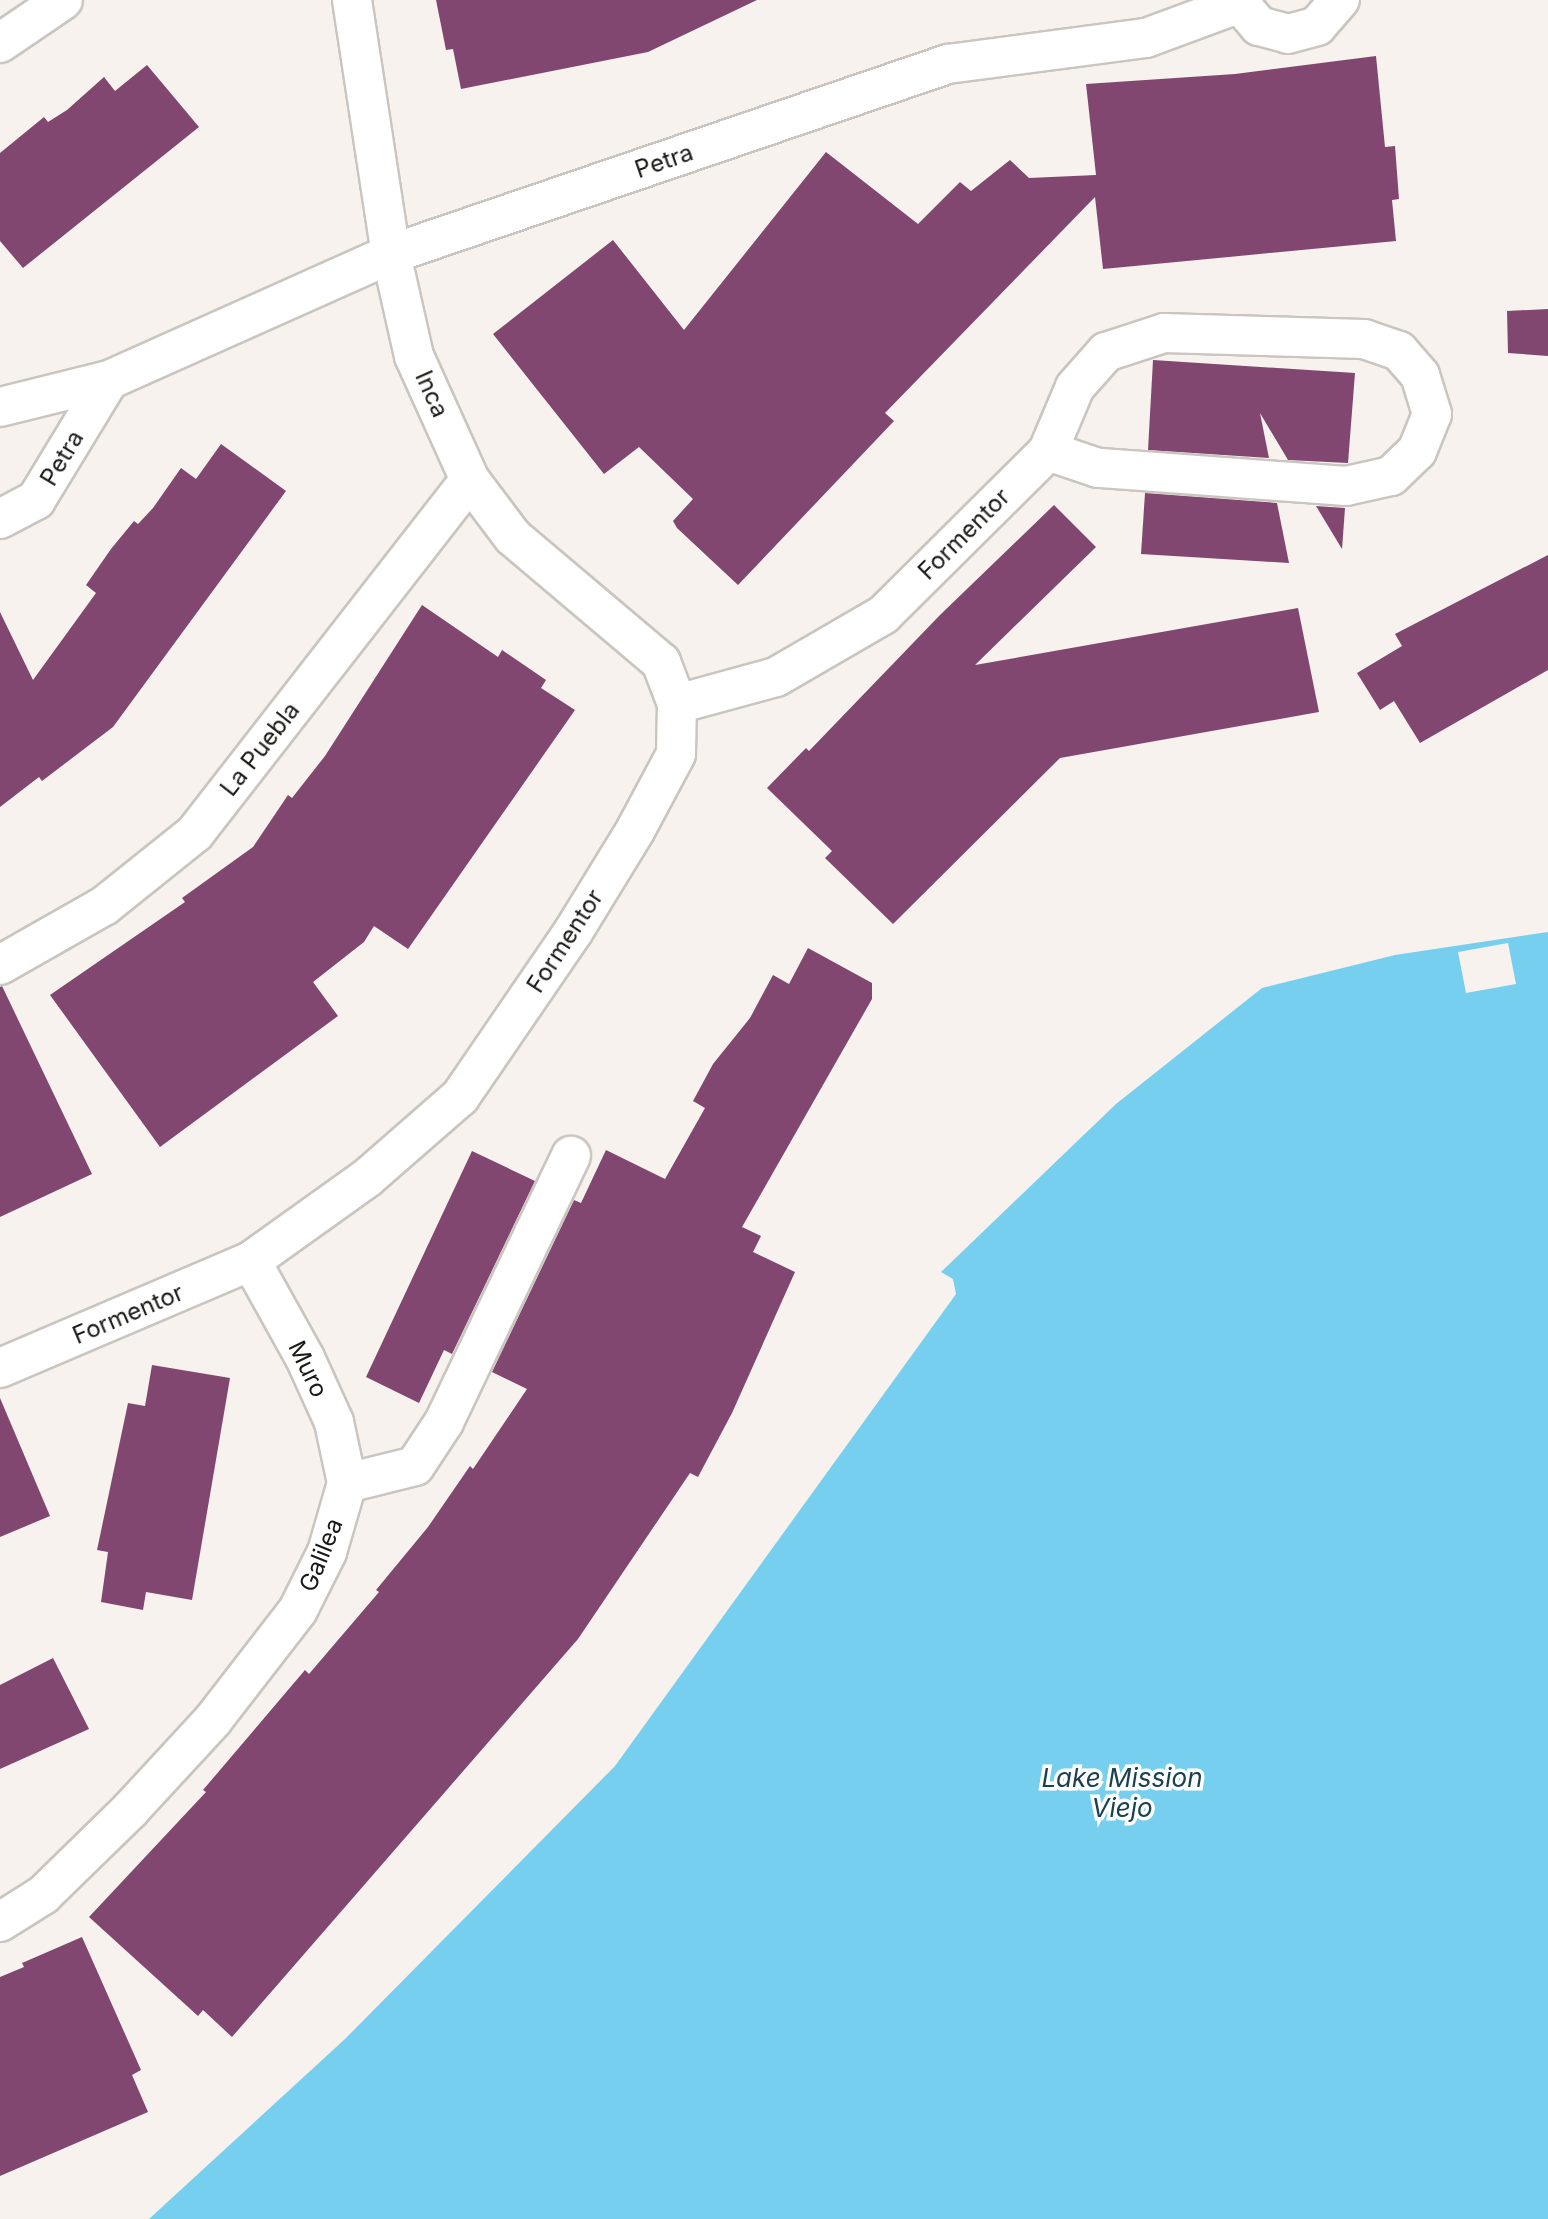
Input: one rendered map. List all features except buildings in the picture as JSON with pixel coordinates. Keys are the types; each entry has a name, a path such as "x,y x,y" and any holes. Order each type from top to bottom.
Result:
{"street":[{"path":"0,43 63,0"},
{"name":"Inca","path":"352,0 391,254 414,356 470,480 513,537 661,662 677,704"},
{"path":"1238,2 1259,26 1288,34 1317,26 1340,0"},
{"name":"Petra","path":"0,407 109,380 391,254 948,64 1146,38 1238,2"},
{"path":"1164,333 1364,340 1399,351 1420,375 1432,414 1417,452 1391,476 1346,486 1098,467 1048,451 1075,387 1107,352 1164,333"},
{"name":"Petra","path":"0,519 36,500 109,380"},
{"name":"Formentor","path":"0,1368 251,1261 367,1178 460,1097 573,932 636,829 676,754 677,704 776,677 883,615 1048,451"},
{"name":"La Puebla","path":"0,965 104,906 195,832 470,480"},
{"path":"347,1483 415,1466 444,1422 571,1156"},
{"name":"Muro","path":"251,1261 305,1358 334,1422 347,1483"},
{"name":"Galilea","path":"0,1922 43,1895 131,1809 213,1720 298,1610 327,1552 347,1483"}],"water":[{"name":"Lake Mission Viejo","path":"1548,932 1548,2219 149,2219 345,2039 615,1766 956,1294 953,1279 941,1272 1116,1104 1262,988 1395,955"}],"pier":[{"path":"1508,943 1516,984 1466,993 1458,952"}]}
